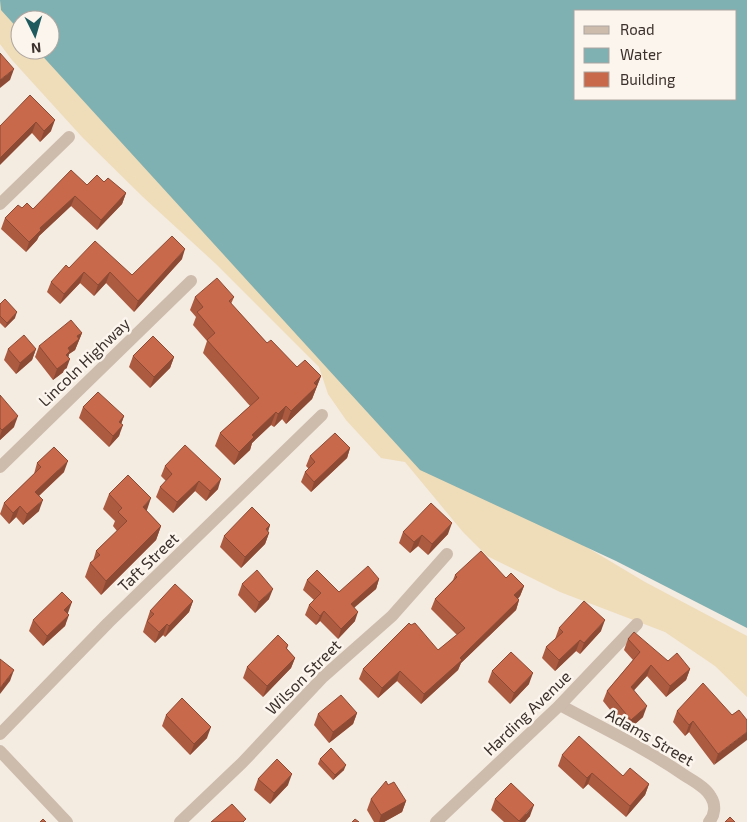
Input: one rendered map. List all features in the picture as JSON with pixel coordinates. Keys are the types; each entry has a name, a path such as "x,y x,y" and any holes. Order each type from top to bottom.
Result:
{"street":[{"path":"0,204 69,137"},
{"name":"Lincoln Highway","path":"0,467 192,281"},
{"name":"Taft Street","path":"0,734 108,624 322,415"},
{"name":"Wilson Street","path":"180,822 242,763 323,677 392,616 447,554"},
{"name":"Harding Avenue","path":"436,822 560,705 637,624"},
{"name":"Adams Street","path":"560,705 653,754 701,786 711,796 714,808 714,814 709,822"},
{"path":"0,751 67,822"}],"sand":[{"path":"0,0 42,0 52,10 10,10 10,57 0,44"},
{"path":"60,18 568,536 645,582 747,636 747,697 715,666 665,632 560,592 487,556 463,532 405,462 381,458 346,420 328,394 319,367 216,264 143,197 83,138 12,60 60,60"}],"water":[{"path":"0,0 747,0 747,628 616,561 420,470 46,60 60,60 60,10 10,10 10,20 1,10"}],"building":[{"path":"0,53 14,69 0,80"},
{"path":"30,95 55,120 44,131 36,122 0,158 0,126"},
{"path":"71,170 87,185 97,175 104,182 108,178 126,193 101,220 75,196 40,228 41,230 29,242 5,218 18,205 22,208 27,203 33,209"},
{"path":"172,236 185,249 138,301 110,272 98,285 84,272 64,294 51,282 66,265 69,268 95,241 132,275"},
{"path":"217,278 234,297 229,301 267,343 271,340 297,367 305,360 321,376 314,383 317,386 291,411 286,406 278,414 276,412 252,435 254,437 239,452 220,433 259,398 207,340 215,333 197,312 203,307 195,297"},
{"path":"5,299 17,312 7,323 0,316 0,304"},
{"path":"71,320 82,333 77,336 79,339 68,348 70,351 66,355 70,359 57,369 39,346"},
{"path":"24,335 36,349 20,363 8,349"},
{"path":"153,336 174,357 154,377 133,356"},
{"path":"98,392 124,416 119,422 123,425 113,436 83,407"},
{"path":"0,395 18,416 2,430 0,428"},
{"path":"335,433 350,448 314,482 305,472 315,462 310,456"},
{"path":"185,445 221,479 210,491 199,481 177,502 160,487 172,474 165,466"},
{"path":"54,447 68,461 35,492 43,500 27,514 20,506 13,513 4,503 41,467 37,463"},
{"path":"128,475 151,498 143,507 161,526 106,581 90,563 100,555 96,551 127,521 118,512 122,508 109,494"},
{"path":"431,503 452,523 432,544 422,535 414,542 403,532"},
{"path":"252,507 270,525 266,529 269,533 245,557 224,536"},
{"path":"481,551 506,578 511,573 524,586 514,595 519,600 460,658 462,660 424,694 400,671 382,688 363,669 409,623 411,625 415,623 438,650 465,628 435,599 457,577 455,575"},
{"path":"368,566 379,579 351,604 358,612 341,629 324,611 320,616 309,605 321,593 307,580 317,570 339,592"},
{"path":"257,570 273,589 259,602 242,584"},
{"path":"175,584 193,601 169,626 167,624 159,632 147,621 154,614 150,611"},
{"path":"62,592 72,602 64,610 69,615 47,636 33,620"},
{"path":"584,601 605,620 584,643 580,640 559,660 546,647 563,632 559,628"},
{"path":"634,632 668,661 677,653 690,669 670,686 651,665 631,687 647,706 631,720 607,691 640,652 628,639"},
{"path":"278,635 288,645 286,648 295,658 267,686 247,667"},
{"path":"511,652 533,673 514,693 492,671"},
{"path":"0,659 14,670 0,688"},
{"path":"703,683 732,715 739,710 747,720 747,732 718,754 693,721 689,725 677,711"},
{"path":"341,695 357,713 333,732 318,714"},
{"path":"182,698 211,727 194,744 166,715"},
{"path":"579,736 623,776 630,768 649,784 630,806 592,773 587,778 562,755"},
{"path":"331,748 346,765 335,775 320,759"},
{"path":"277,759 292,774 274,793 258,779"},
{"path":"386,781 388,785 394,782 406,801 381,815 371,799"},
{"path":"511,783 534,805 519,821 495,799"},
{"path":"232,804 246,819 243,822 211,822"},
{"path":"730,817 735,822 725,822"}]}
